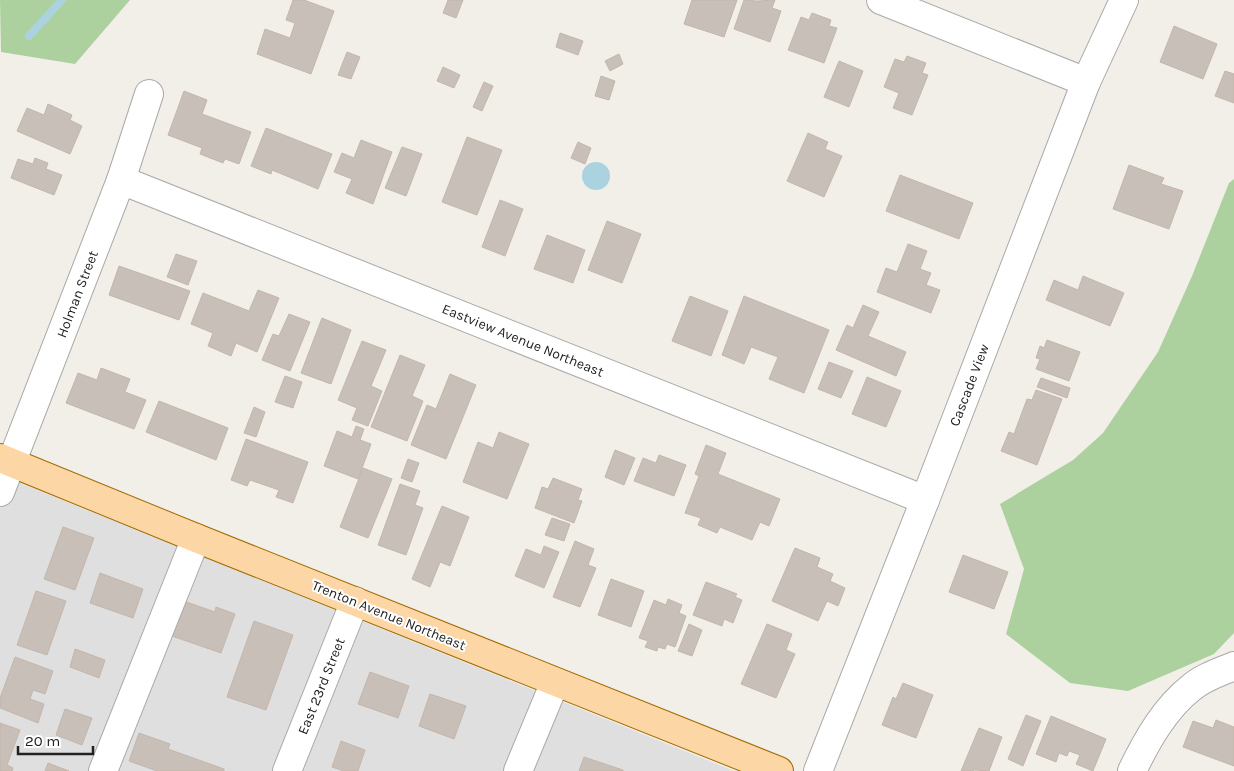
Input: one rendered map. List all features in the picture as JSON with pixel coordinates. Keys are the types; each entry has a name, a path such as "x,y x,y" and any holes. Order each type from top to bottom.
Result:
{"main road":[{"name":"Trenton Avenue Northeast","path":"6,460 779,771"}],"street":[{"path":"881,0 1086,82"},
{"name":"Cascade View","path":"818,771 1086,82 1124,0"},
{"name":"Holman Street","path":"0,492 6,460 121,180 149,94"},
{"name":"Eastview Avenue Northeast","path":"121,180 925,500"},
{"path":"103,771 196,538"},
{"name":"East 23rd Street","path":"287,771 355,601"},
{"path":"1132,771 1158,725 1176,701 1193,686 1234,666"},
{"path":"518,771 555,682"}],"shaded area":[{"path":"0,475 734,771 0,771"}],"green space":[{"path":"0,0 130,0 75,64 1,52"},
{"path":"1234,179 1234,633 1214,654 1128,691 1070,683 1006,634 1024,569 1000,504 1073,460 1103,433 1158,352 1192,276 1229,183"}],"water":[{"path":"596,162 606,166 610,176 606,186 596,190 586,186 582,176 586,166"}],"building":[{"path":"293,0 304,0 334,11 311,74 257,54 265,29 290,38 295,23 286,20"},
{"path":"448,0 463,0 456,18 443,13"},
{"path":"692,0 737,0 724,37 684,24"},
{"path":"744,0 775,0 772,8 781,11 770,42 734,29"},
{"path":"812,13 831,20 829,26 837,28 824,63 788,50 801,17 809,20"},
{"path":"1174,26 1217,44 1203,79 1160,62"},
{"path":"560,33 583,41 578,55 556,47"},
{"path":"347,52 360,57 351,79 338,75"},
{"path":"619,54 623,64 610,71 605,61"},
{"path":"907,56 926,63 922,73 928,75 912,115 893,108 899,93 884,87 895,59 904,62"},
{"path":"839,61 863,71 849,107 824,97"},
{"path":"443,67 460,75 454,88 437,81"},
{"path":"1225,71 1234,74 1234,103 1215,96"},
{"path":"601,76 615,81 609,100 595,96"},
{"path":"484,82 493,86 482,111 473,107"},
{"path":"184,91 207,100 202,114 251,132 239,164 225,159 223,163 200,154 202,148 168,135"},
{"path":"48,104 72,115 70,120 82,126 70,154 17,131 27,108 44,115"},
{"path":"266,128 332,154 318,189 272,170 271,174 251,166"},
{"path":"808,133 828,142 825,149 842,156 824,197 787,181"},
{"path":"467,137 502,150 477,215 442,202"},
{"path":"361,140 392,152 373,204 346,193 352,179 334,172 342,153 354,158"},
{"path":"578,142 591,148 585,164 571,158"},
{"path":"402,147 422,154 406,196 385,188"},
{"path":"35,158 48,163 46,169 62,175 54,195 11,178 18,159 33,164"},
{"path":"1129,165 1164,178 1161,184 1183,191 1169,229 1113,209"},
{"path":"900,175 973,203 959,239 886,211"},
{"path":"500,200 523,209 505,256 482,247"},
{"path":"607,221 641,234 622,283 588,270"},
{"path":"547,235 585,250 573,283 534,269"},
{"path":"908,244 927,251 920,269 931,273 926,285 940,290 931,313 877,292 886,268 897,272"},
{"path":"176,254 197,261 188,285 167,277"},
{"path":"119,266 190,291 179,320 109,295"},
{"path":"1083,276 1124,293 1110,326 1046,300 1054,280 1078,290"},
{"path":"258,290 279,298 257,352 236,343 231,356 208,346 213,333 191,324 203,293 249,311"},
{"path":"690,296 728,311 711,356 672,341"},
{"path":"744,296 829,330 804,393 769,379 778,357 751,347 744,364 722,355"},
{"path":"863,305 879,312 868,336 906,352 896,376 836,350 847,325 853,328"},
{"path":"289,314 310,322 290,371 262,360 273,334 279,336"},
{"path":"322,318 351,330 331,384 301,373"},
{"path":"1047,340 1080,352 1069,381 1036,369 1040,359 1036,358 1040,346 1044,348"},
{"path":"362,341 386,350 371,386 382,391 368,426 352,420 357,408 338,400"},
{"path":"400,355 425,365 412,396 423,401 407,441 371,427"},
{"path":"829,362 853,371 841,398 818,389"},
{"path":"101,368 130,379 125,392 146,400 134,429 66,403 78,373 97,380"},
{"path":"450,374 476,385 446,459 411,445 427,405 436,409"},
{"path":"285,376 302,382 293,408 275,402"},
{"path":"867,377 901,391 886,427 852,414"},
{"path":"1041,378 1070,388 1067,398 1037,387"},
{"path":"1036,390 1062,399 1037,465 1001,451 1009,432 1014,434 1027,399 1032,400"},
{"path":"159,401 228,428 216,460 146,432"},
{"path":"254,407 265,412 256,437 244,433"},
{"path":"356,426 364,429 360,440 371,444 358,479 324,466 337,431 352,437"},
{"path":"499,432 529,444 507,499 463,482 478,442 493,448"},
{"path":"246,439 308,462 293,503 276,497 279,490 250,480 247,486 231,480"},
{"path":"706,445 726,453 718,474 780,499 769,526 760,522 752,540 720,527 717,533 698,525 701,518 685,513 699,476 695,474"},
{"path":"615,450 635,458 624,485 605,477"},
{"path":"659,455 686,465 674,496 634,481 643,458 656,463"},
{"path":"408,459 419,463 412,482 401,478"},
{"path":"363,468 392,479 368,538 340,527"},
{"path":"553,478 582,489 578,500 582,501 574,523 535,508 542,487 548,489"},
{"path":"400,484 420,491 415,505 423,508 406,555 378,545"},
{"path":"442,506 469,517 450,566 440,562 430,587 412,579"},
{"path":"552,518 570,524 564,541 545,535"},
{"path":"63,527 94,538 75,590 44,579"},
{"path":"575,541 594,549 588,565 596,568 580,607 553,597"},
{"path":"544,546 559,552 544,588 515,576 526,549 541,555"},
{"path":"795,548 820,558 817,567 833,574 830,581 845,588 838,606 827,601 818,621 772,601"},
{"path":"963,555 1008,572 994,609 949,592"},
{"path":"100,573 143,589 133,618 90,603"},
{"path":"611,579 644,591 631,627 598,615"},
{"path":"706,582 737,594 735,597 742,600 733,623 724,619 722,626 693,615"},
{"path":"36,591 66,601 47,655 17,645"},
{"path":"668,599 682,605 679,613 686,616 675,647 667,644 665,649 658,647 657,651 645,647 648,641 639,638 654,600 666,605"},
{"path":"181,600 215,612 216,607 235,614 221,653 169,635"},
{"path":"254,621 293,635 266,710 227,697"},
{"path":"689,624 702,630 692,656 678,651"},
{"path":"767,624 792,634 786,650 795,654 776,698 741,684"},
{"path":"75,649 105,660 99,678 70,667"},
{"path":"15,657 53,671 45,694 33,690 30,699 44,704 38,723 0,708 0,698"},
{"path":"370,672 409,686 398,718 358,704"},
{"path":"903,683 933,695 916,738 882,725 893,697 896,699"},
{"path":"430,694 466,706 454,739 419,726"},
{"path":"65,709 92,718 82,745 56,735"},
{"path":"1026,715 1041,721 1023,766 1008,759"},
{"path":"1051,716 1106,739 1093,771 1076,764 1080,755 1069,751 1067,756 1059,753 1056,762 1036,754"},
{"path":"1216,720 1234,727 1234,766 1183,747 1193,721 1213,728"},
{"path":"0,723 20,730 7,765 13,768 12,771 0,771"},
{"path":"979,728 1002,737 989,771 961,771"},
{"path":"139,733 170,744 168,749 224,769 224,771 157,771 129,761"},
{"path":"341,741 365,750 358,771 344,771 332,767"},
{"path":"584,757 623,770 623,771 579,771"},
{"path":"48,763 69,771 45,771"}],"waterway":[{"path":"29,36 62,0"}]}
